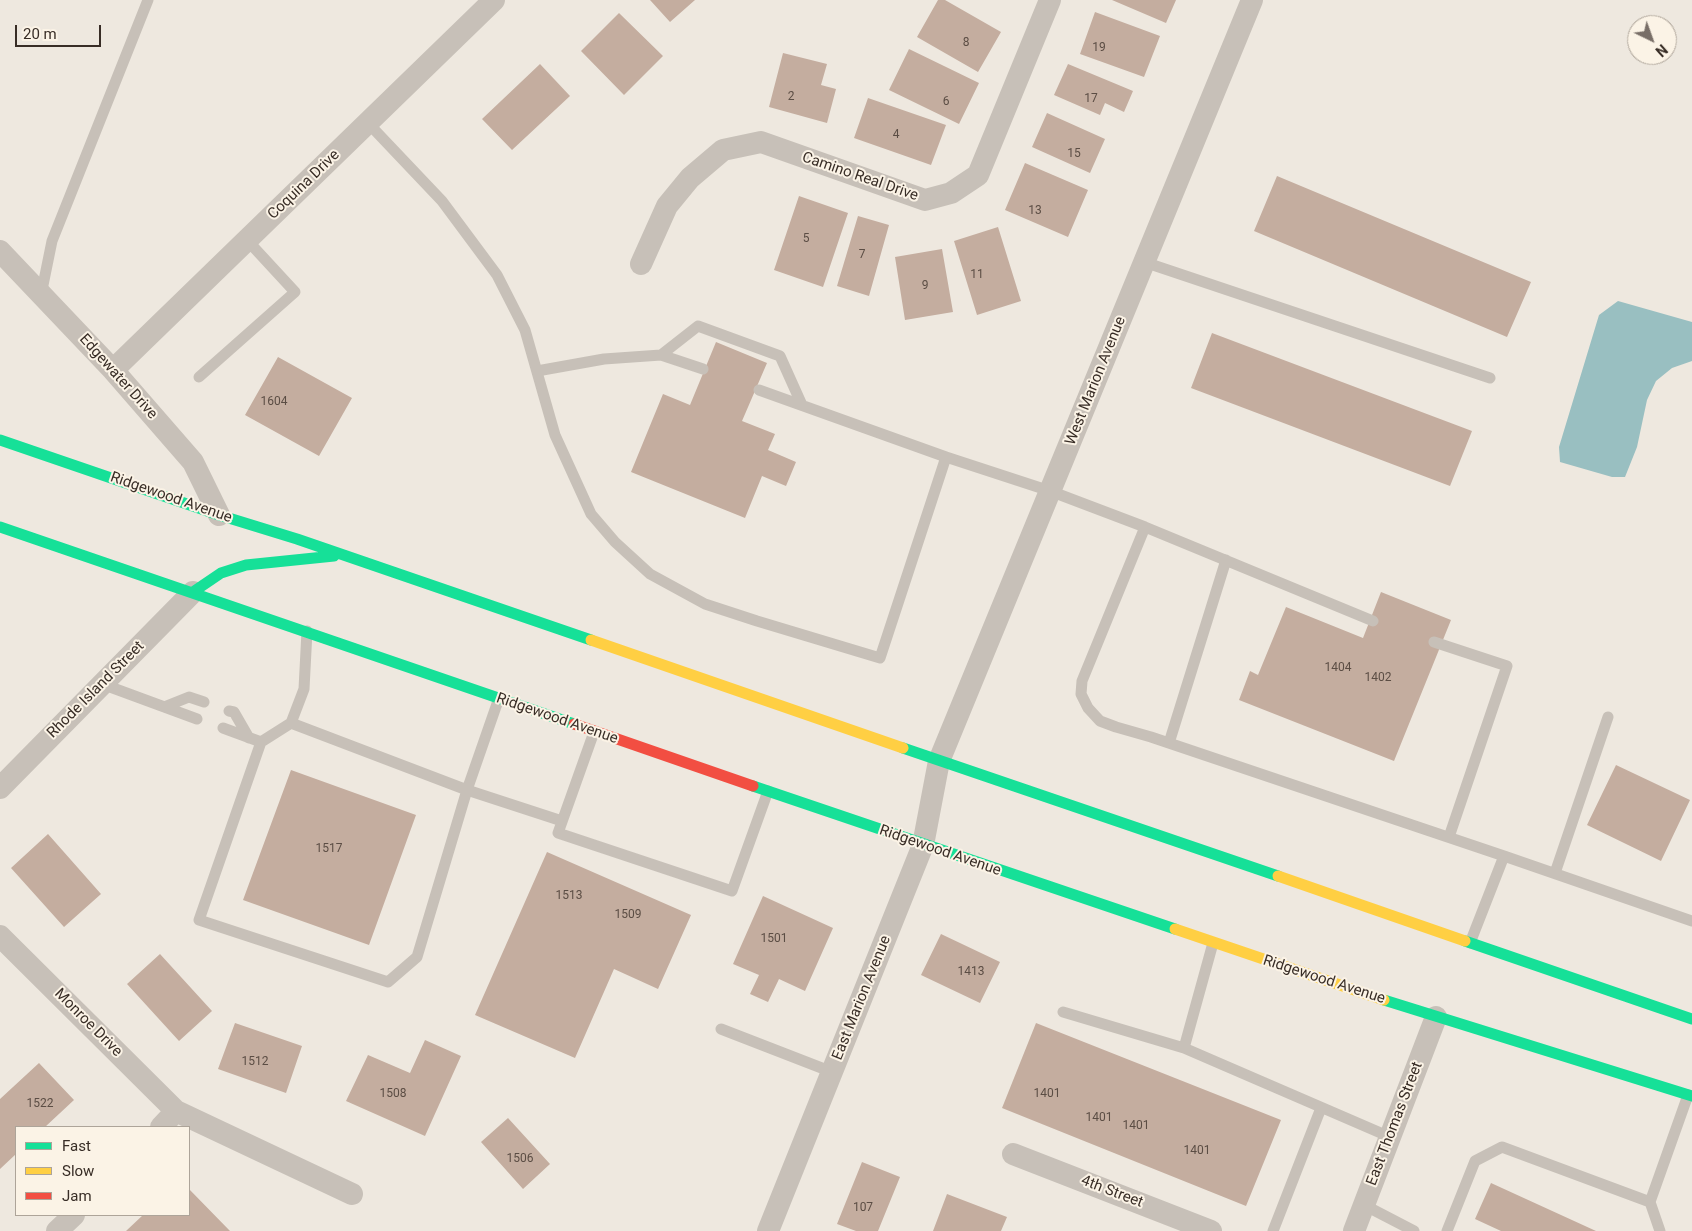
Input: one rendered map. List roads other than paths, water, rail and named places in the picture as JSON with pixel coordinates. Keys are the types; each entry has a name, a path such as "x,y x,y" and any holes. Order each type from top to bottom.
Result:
{"main road":[{"name":"Ridgewood Avenue","path":"0,440 219,515 297,539 1692,1019"},
{"name":"Ridgewood Avenue","path":"0,528 307,631 923,845 1436,1018 1690,1095"},
{"name":"Ridgewood Avenue","path":"193,592 221,573 246,565 343,556"}],"street":[{"name":"Coquina Drive","path":"113,370 494,0"},
{"name":"Camino Real Drive","path":"641,264 667,206 690,178 723,150 761,142 924,200 951,193 978,175 1050,0"},
{"name":"West Marion Avenue","path":"939,761 1252,0"},
{"name":"Edgewater Drive","path":"0,251 113,370 193,462 219,515"},
{"name":"Rhode Island Street","path":"2,783 193,592"},
{"name":"East Marion Avenue","path":"768,1231 923,845 939,761"},
{"name":"Monroe Drive","path":"0,936 176,1111 352,1194"},
{"name":"East Thomas Street","path":"1354,1231 1436,1018"},
{"path":"162,1126 176,1111"},
{"name":"4th Street","path":"1013,1154 1211,1231"},
{"path":"57,1231 73,1216"}],"lane":[{"path":"41,294 52,241 148,0"},
{"path":"368,122 442,201 497,275 525,330 555,435 591,514 615,542 650,574 705,604 880,658 946,457"},
{"path":"200,378 295,292 247,240"},
{"path":"1144,262 1490,378"},
{"path":"661,355 698,326 780,356 802,405"},
{"path":"537,371 604,358 661,355 703,369"},
{"path":"759,390 1145,527 1373,621"},
{"path":"1145,527 1082,681 1081,694 1088,708 1100,721 1449,837 1692,921"},
{"path":"1169,743 1226,560"},
{"path":"307,631 304,689 291,723 260,742 199,920 388,982 417,957 467,790 499,698"},
{"path":"1434,642 1507,666 1449,837"},
{"path":"102,684 197,719"},
{"path":"164,707 189,697 204,702"},
{"path":"229,711 234,712 249,738"},
{"path":"1554,874 1608,717"},
{"path":"291,723 467,790 562,821"},
{"path":"223,728 260,742"},
{"path":"594,732 558,833 732,891 768,791"},
{"path":"1469,943 1504,856"},
{"path":"1184,1048 1213,943"},
{"path":"1063,1012 1184,1048 1390,1137"},
{"path":"721,1029 832,1072"},
{"path":"1660,1231 1650,1202 1690,1095"},
{"path":"1273,1231 1322,1108"},
{"path":"1447,1231 1475,1161 1502,1147 1650,1202"},
{"path":"1364,1205 1414,1231"}],"water":[{"path":"1618,301 1692,322 1692,361 1672,368 1656,381 1647,400 1637,447 1625,477 1612,477 1560,462 1559,447 1599,315"}]}
